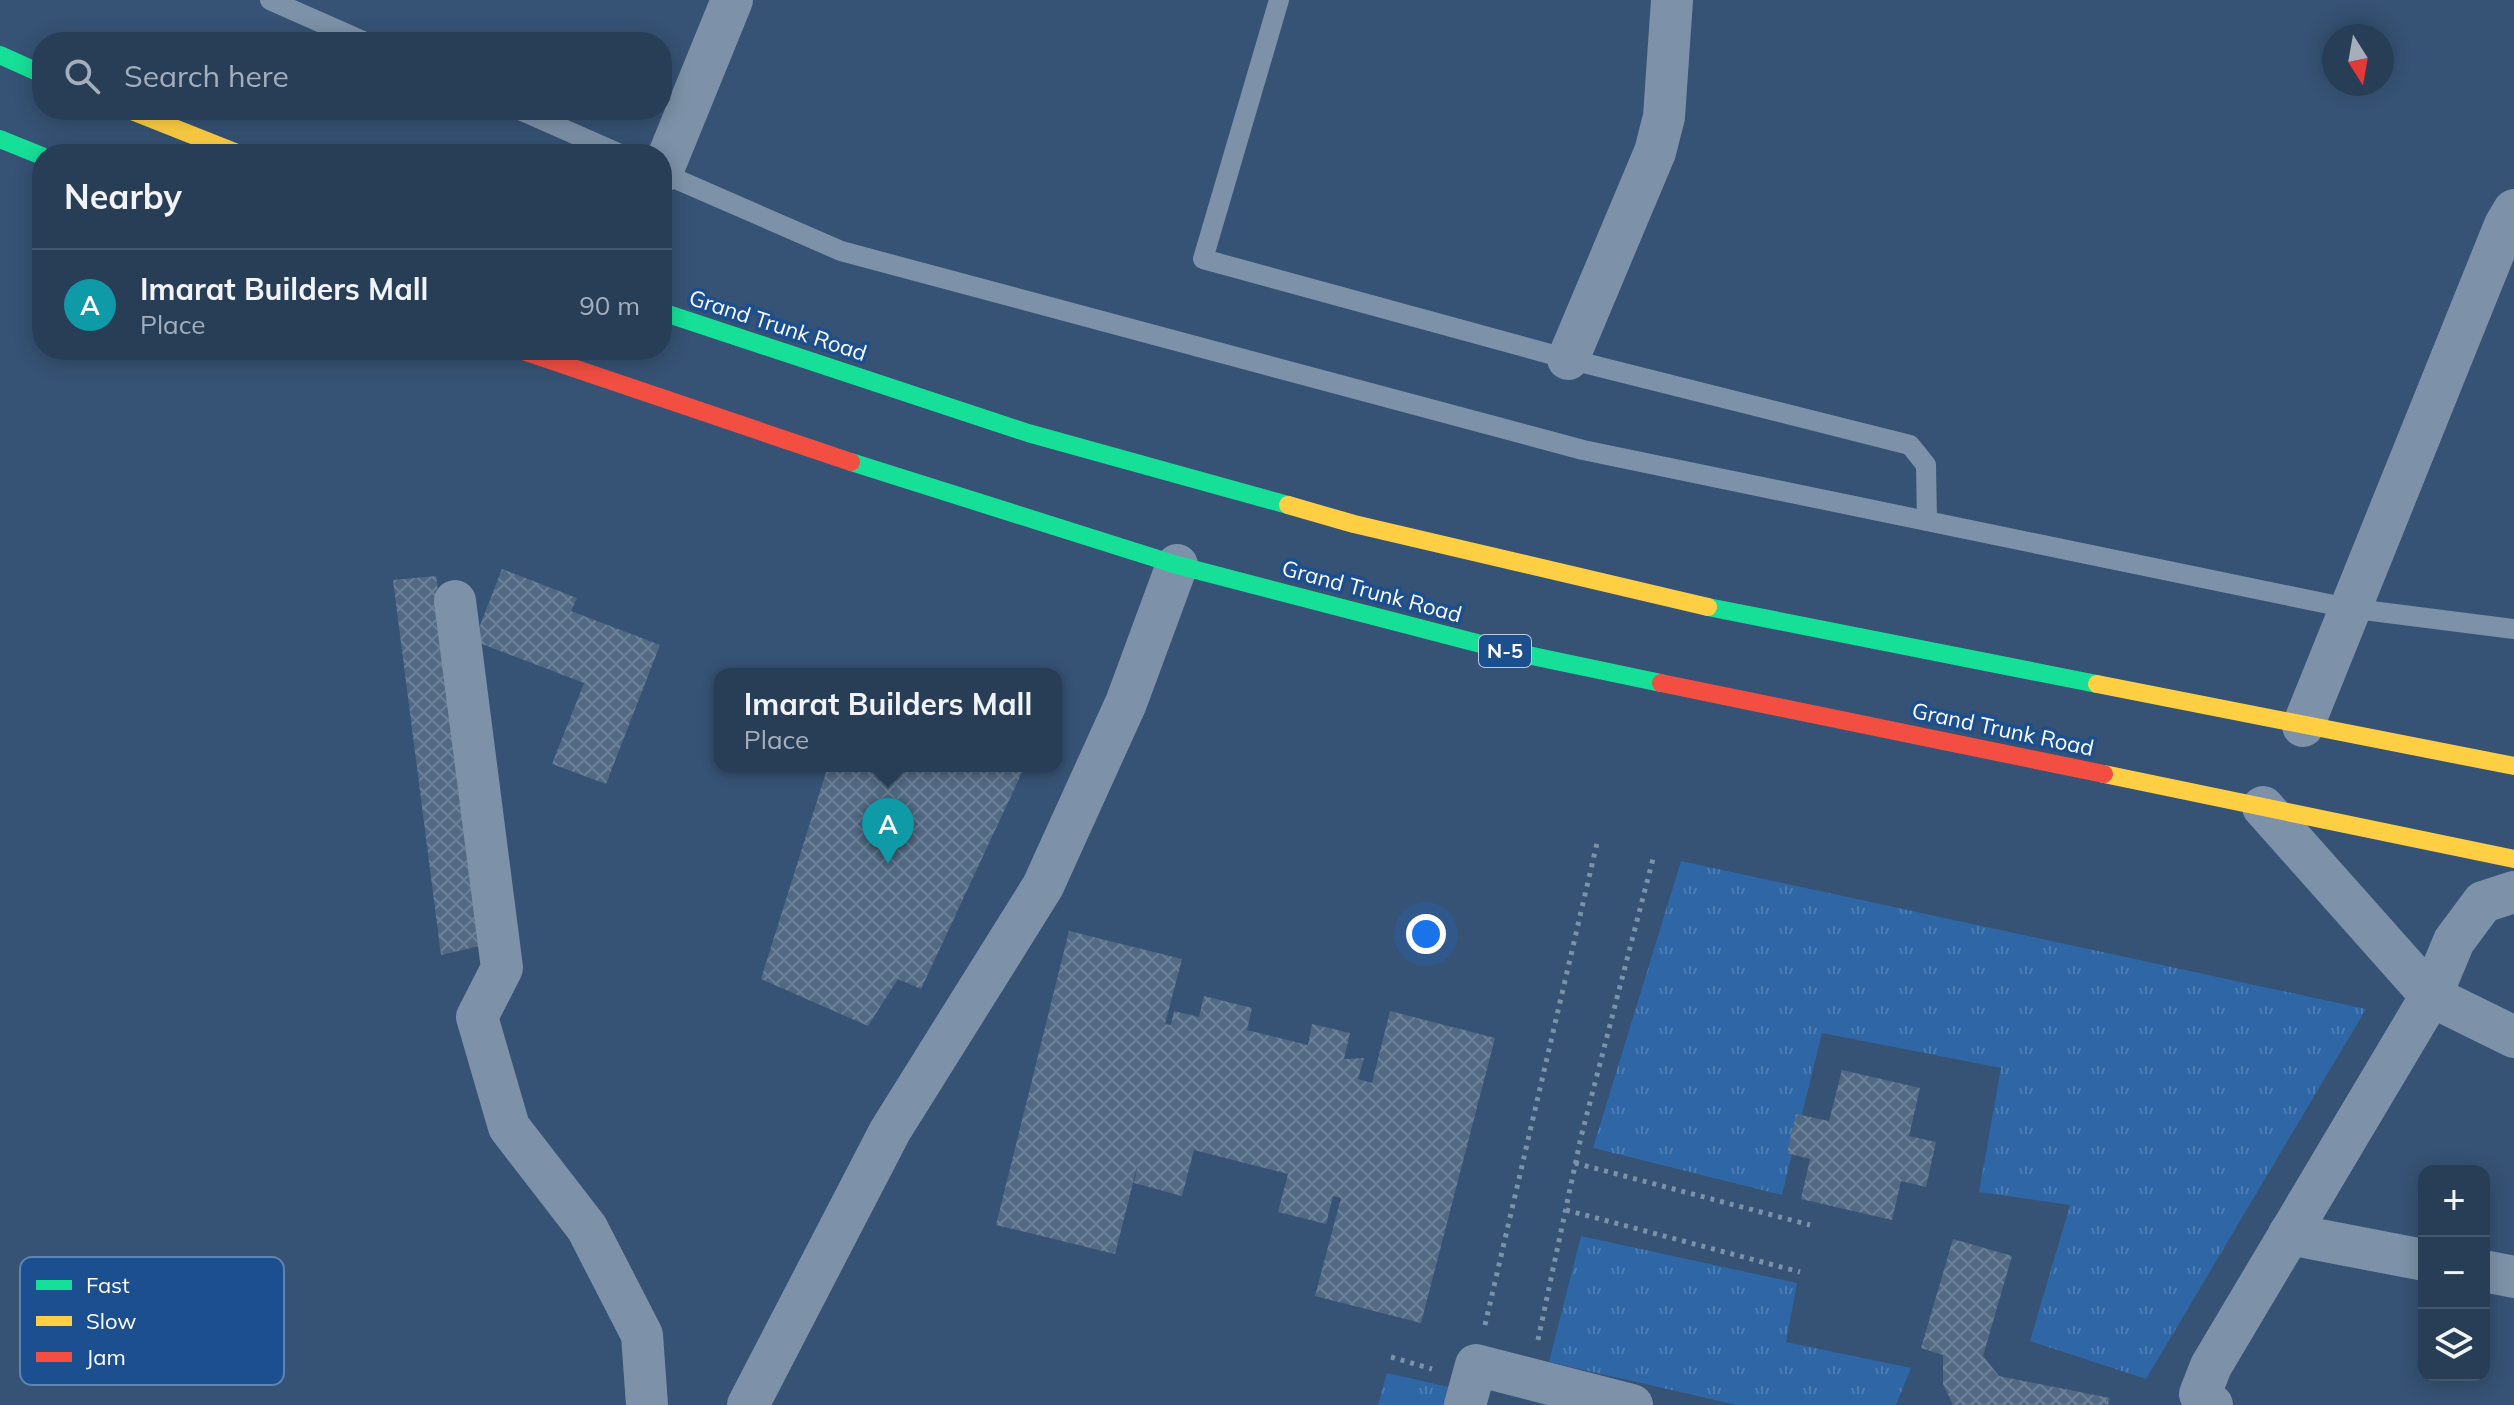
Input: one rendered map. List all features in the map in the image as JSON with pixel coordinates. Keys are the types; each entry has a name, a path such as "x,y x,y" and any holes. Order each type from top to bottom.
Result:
{"highway":[{"path":"0,55 32,69"},
{"path":"154,120 215,144"},
{"path":"0,139 32,152"},
{"name":"Grand Trunk Road","path":"672,315 1028,433 1354,524 1662,598 2514,766"},
{"name":"Grand Trunk Road","path":"549,360 783,441 1177,565 1504,650 2514,859"}],"street":[{"path":"672,147 732,0"},
{"path":"1568,359 1655,152 1664,117 1672,0"},
{"path":"2303,726 2348,608 2505,225 2514,210"},
{"path":"748,1405 890,1131 1043,886 1126,703 1177,565"},
{"path":"455,601 502,968 477,1017 509,1127 587,1228 642,1335 647,1405"},
{"path":"2263,807 2431,996 2514,1037"},
{"path":"2206,1399 2211,1366 2431,996 2454,941 2483,902 2514,892"},
{"path":"2289,1234 2418,1259"},
{"path":"2490,1272 2514,1277"},
{"path":"1465,1405 1476,1365 1632,1405"}],"lane":[{"path":"270,0 342,32"},
{"path":"1279,0 1203,259 1568,359 1910,445 1926,465 1927,521"},
{"path":"543,120 597,144"},
{"path":"672,176 841,251 1583,450 2348,608 2514,629"}],"path":[{"path":"1476,1365 1597,843"},
{"path":"1529,1379 1575,1163 1654,855"},
{"path":"1575,1163 1810,1225"},
{"path":"1566,1210 1800,1272"}],"green space":[{"path":"1681,861 2366,1009 2146,1379 2030,1341 2070,1205 1979,1192 2001,1068 1822,1033 1782,1195 1593,1148"},
{"path":"1581,1236 1797,1283 1786,1342 1911,1368 1896,1405 1737,1405 1549,1362"},
{"path":"1387,1373 1458,1389 1454,1405 1378,1405"}],"building":[{"path":"502,569 577,598 571,611 660,645 606,784 552,764 584,683 474,641"},
{"path":"436,576 488,944 441,955 393,580"},
{"path":"826,772 1022,772 921,989 898,979 868,1026 761,979"},
{"path":"1069,931 1182,959 1165,1024 1171,1025 1174,1011 1199,1017 1204,996 1252,1008 1247,1030 1308,1045 1312,1024 1350,1033 1344,1059 1364,1058 1358,1079 1372,1083 1390,1011 1495,1038 1421,1323 1315,1296 1341,1198 1333,1196 1326,1224 1278,1212 1288,1174 1194,1150 1182,1196 1134,1183 1138,1163 1115,1254 996,1225"},
{"path":"1842,1070 1920,1088 1909,1136 1936,1142 1926,1187 1901,1181 1892,1220 1801,1199 1810,1159 1787,1153 1796,1114 1829,1121"},
{"path":"1953,1239 2012,1256 1983,1356 1999,1376 2110,1398 2108,1405 1953,1405 1943,1384 1943,1355 1921,1348"}],"traffic: fast":[{"path":"0,55 32,69"},
{"path":"0,139 32,152"},
{"path":"672,315 1028,433 1288,505"},
{"path":"851,462 1177,565 1504,650 1661,683"},
{"path":"1708,607 2097,684"}],"traffic: slow":[{"path":"154,120 215,144"},
{"path":"1288,505 1354,524 1708,607"},
{"path":"2097,684 2514,766"},
{"path":"2104,774 2514,859"}],"traffic: jam":[{"path":"550,360 851,462"},
{"path":"1661,683 2104,774"}],"place":[{"name":"Imarat Builders Mall","path":"888,864"}]}
